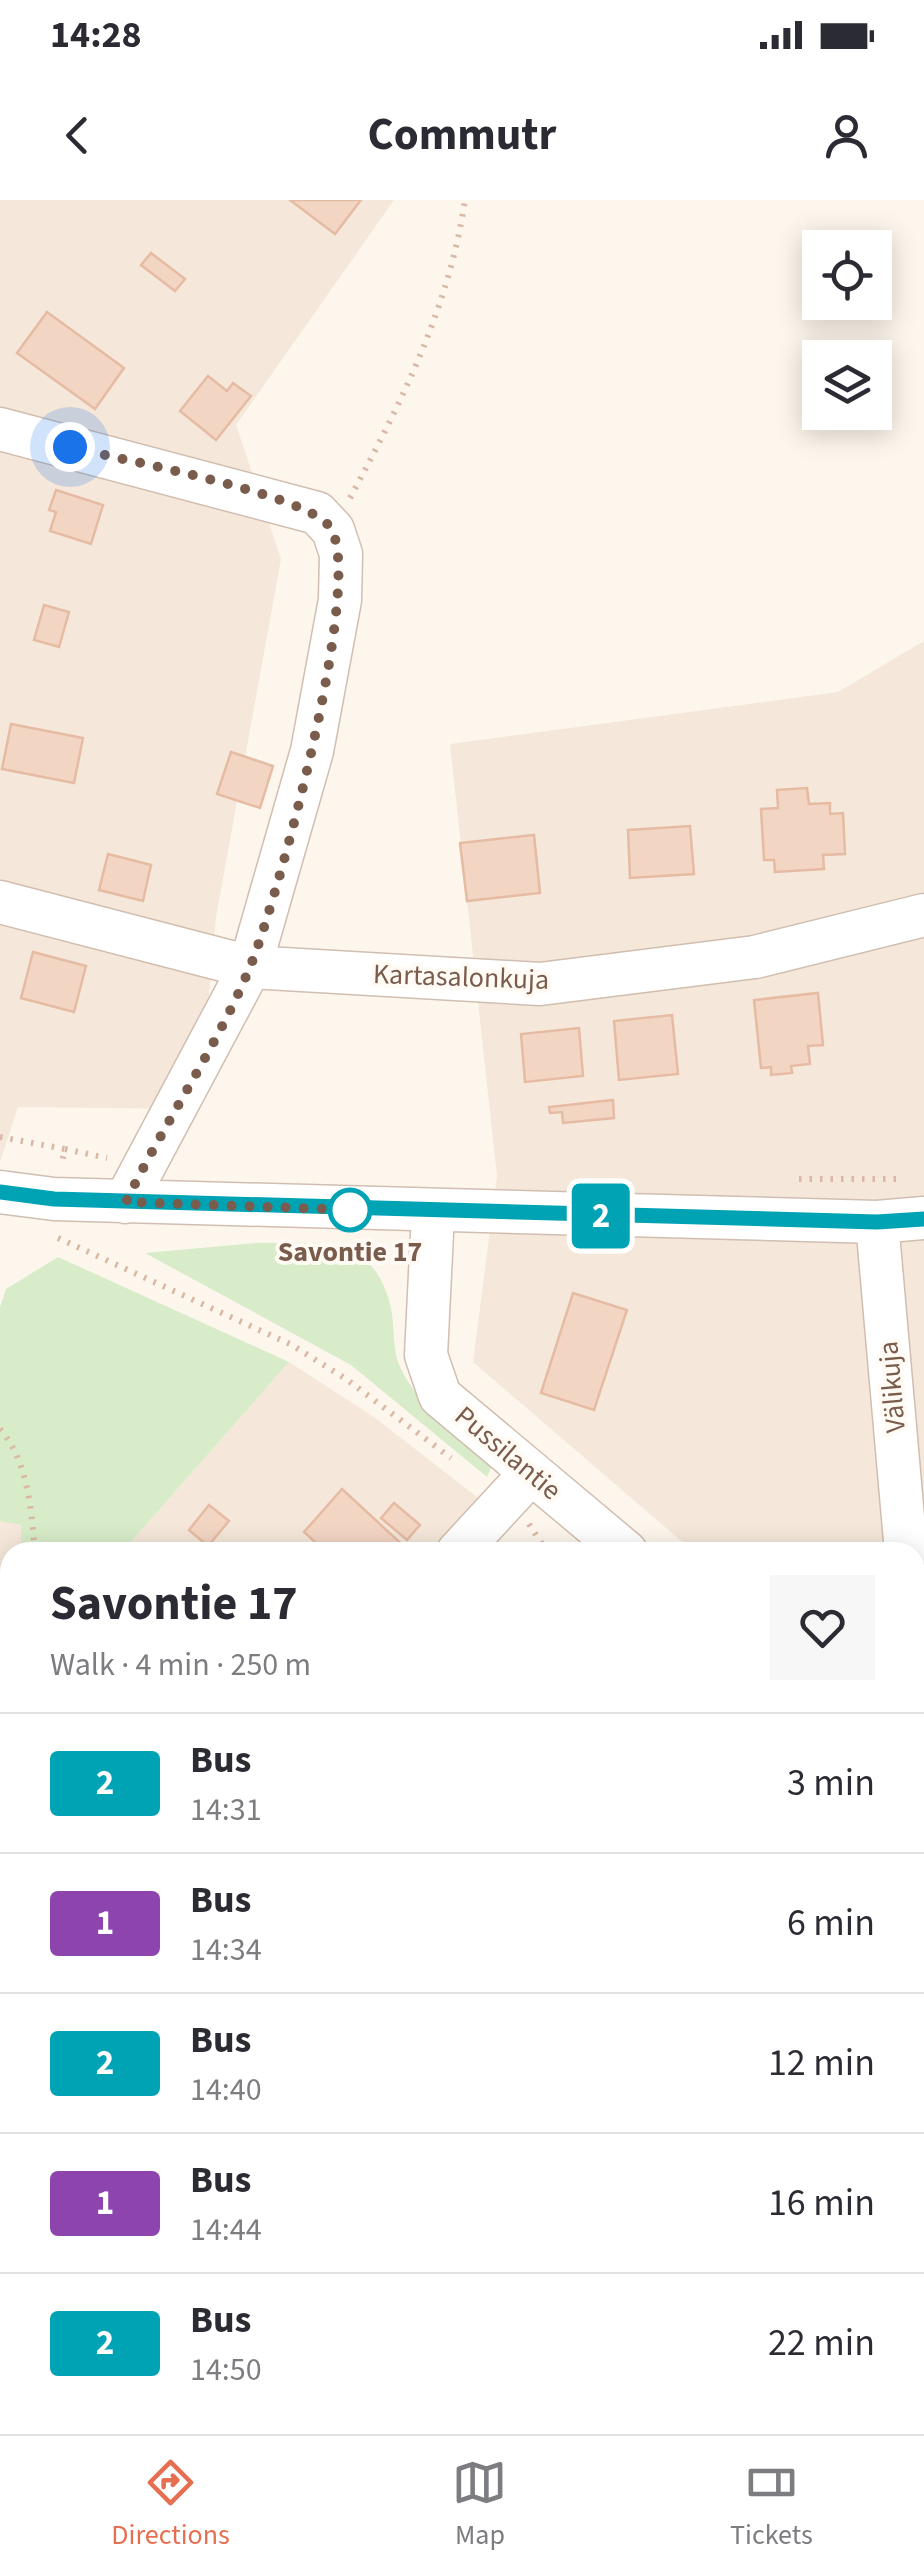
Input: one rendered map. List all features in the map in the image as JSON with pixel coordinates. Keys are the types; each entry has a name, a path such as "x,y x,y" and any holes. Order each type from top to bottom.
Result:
{"street":[{"path":"0,430 317,513 333,530 341,554 340,600 312,751 250,967 126,1202"},
{"name":"Kartasalonkuja","path":"0,902 250,967 540,984 756,957 924,915"},
{"path":"3,1205 54,1199 433,1213 877,1222 924,1218"},
{"name":"Pussilantie","path":"433,1213 426,1355 440,1396 518,1487 609,1542"},
{"name":"Välikuja","path":"877,1222 905,1542"},
{"path":"467,1542 518,1487"}],"path":[{"path":"333,530 408,384 448,288 464,200"},
{"path":"54,1199 51,1235 292,1345 518,1487 541,1542"},
{"path":"0,1429 10,1442 29,1490 34,1542"}],"shaded area":[{"path":"0,200 394,200 236,425 281,559 216,917 199,1109 18,1107 0,1162"},
{"path":"924,641 924,1542 682,1542 473,1362 497,1176 450,744 838,692"},
{"path":"289,1362 374,1417 486,1504 450,1542 131,1542"},
{"path":"0,1521 21,1525 21,1542 0,1542"}],"green space":[{"path":"256,1243 341,1247 371,1266 383,1283 391,1308 401,1369 428,1407 484,1459 491,1468 487,1477 351,1365 145,1253"},
{"path":"58,1257 289,1362 131,1542 21,1542 21,1525 0,1521 0,1307 6,1289"}],"building":[{"path":"290,200 361,200 335,234"},
{"path":"151,253 185,279 175,291 141,265"},
{"path":"47,312 124,368 95,409 17,353"},
{"path":"208,376 227,391 233,383 251,396 216,440 180,411"},
{"path":"56,490 103,505 91,544 50,531 56,512 49,510"},
{"path":"44,605 69,612 59,647 34,640"},
{"path":"11,724 83,738 74,783 2,769"},
{"path":"231,752 273,766 260,808 217,794"},
{"path":"807,788 809,804 830,803 830,814 843,813 845,854 823,855 824,869 775,872 774,860 764,860 761,809 778,808 777,790"},
{"path":"690,826 694,874 630,878 628,830"},
{"path":"534,835 540,893 467,901 460,843"},
{"path":"108,854 151,865 143,901 99,890"},
{"path":"33,952 86,966 74,1012 21,998"},
{"path":"818,993 823,1045 808,1046 810,1064 791,1066 792,1073 771,1075 771,1067 761,1068 754,1000"},
{"path":"672,1015 678,1074 619,1080 614,1021"},
{"path":"579,1028 583,1076 525,1082 521,1034"},
{"path":"613,1100 614,1118 563,1123 562,1112 550,1113 549,1107"},
{"path":"573,1293 627,1310 594,1410 541,1393"},
{"path":"342,1489 399,1542 315,1542 304,1532"},
{"path":"394,1503 420,1525 407,1540 381,1518"},
{"path":"209,1505 229,1521 211,1542 203,1542 189,1530"}],"bus line":[{"name":"2","path":"0,1192 54,1199 433,1213 877,1222 924,1219"}],"place":[{"name":"Savontie 17","path":"350,1210"}],"route":[{"path":"70,447 282,501 317,513 333,530 341,554 340,600 312,751 250,967 126,1202 356,1210 350,1210"}]}
